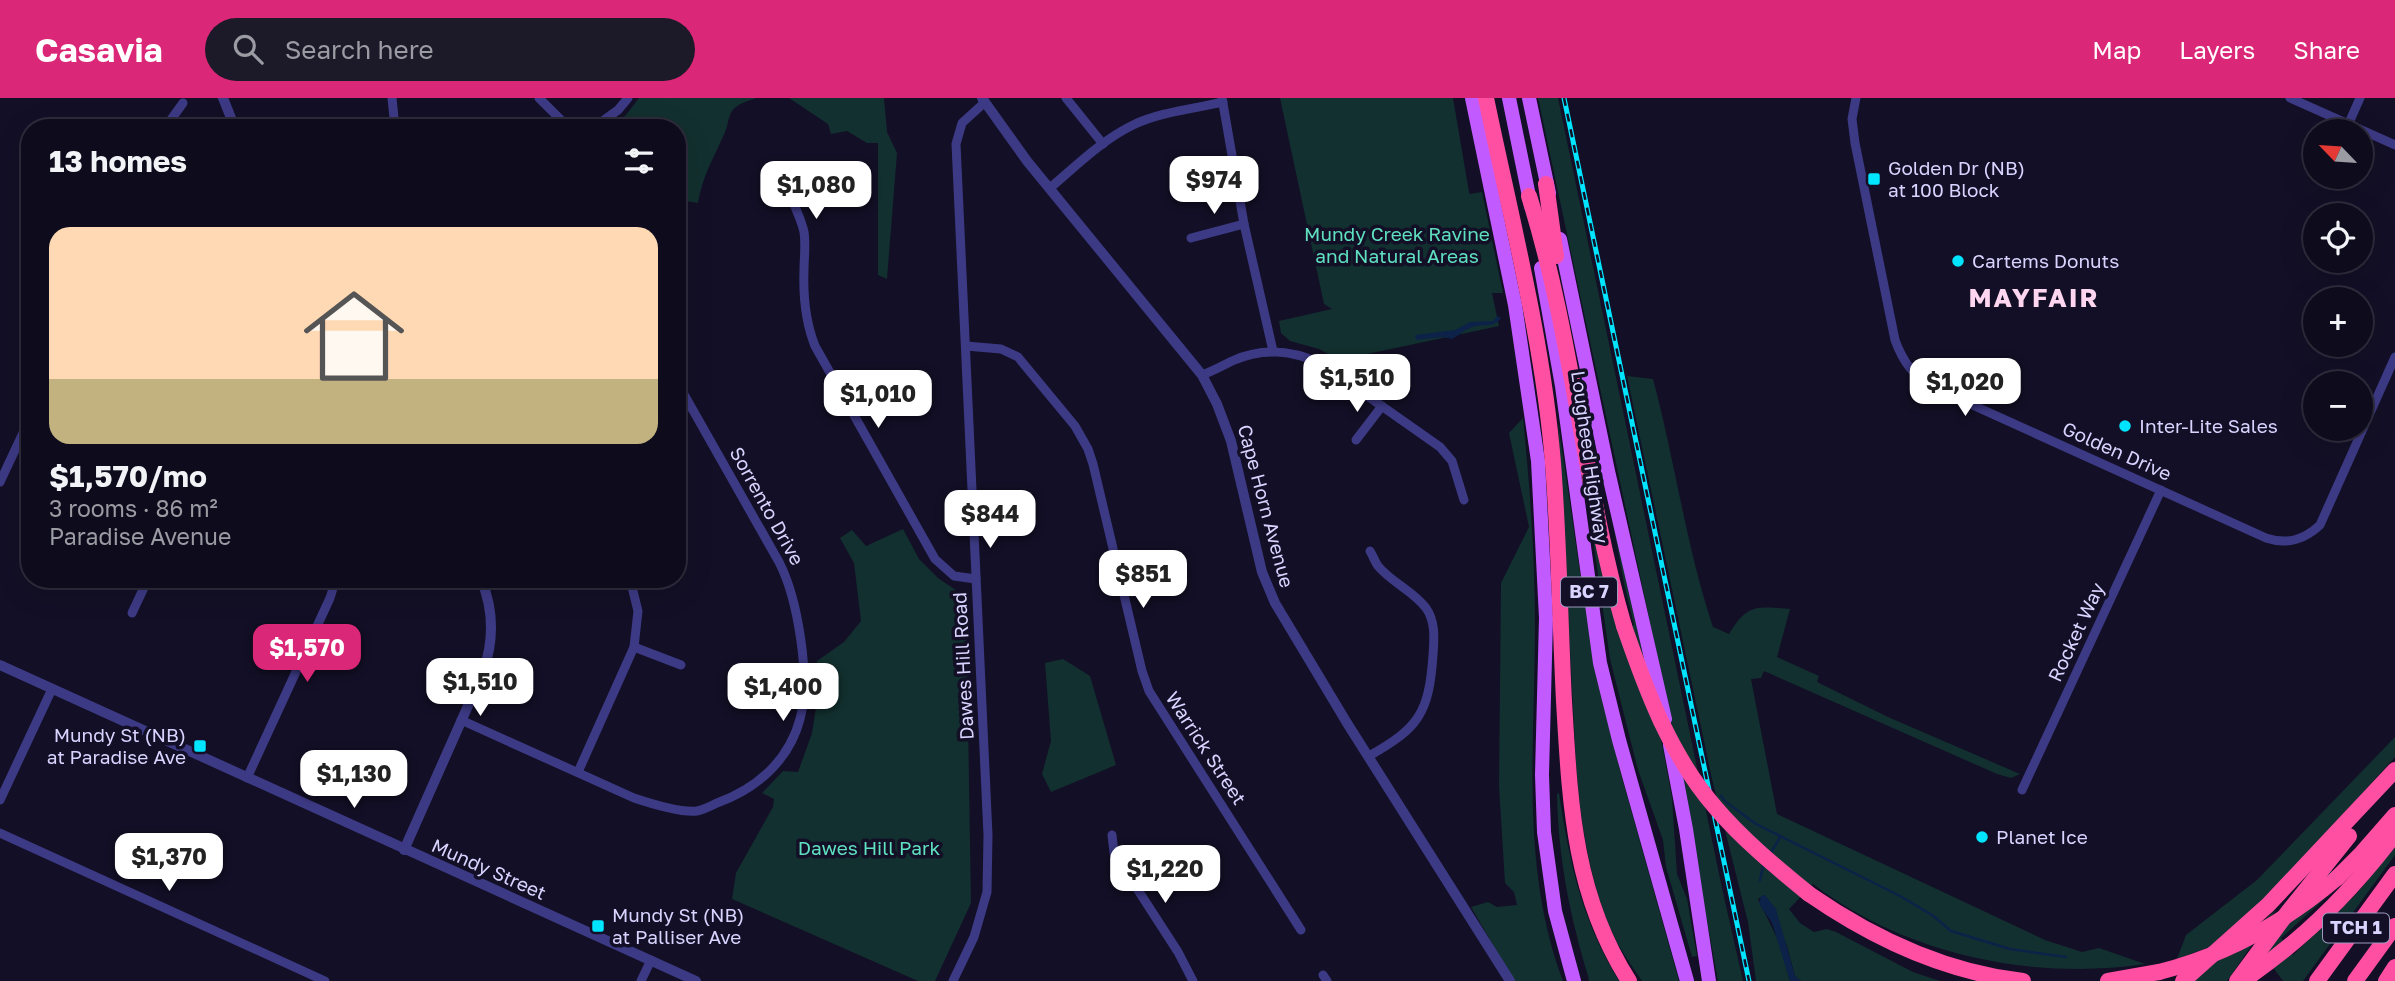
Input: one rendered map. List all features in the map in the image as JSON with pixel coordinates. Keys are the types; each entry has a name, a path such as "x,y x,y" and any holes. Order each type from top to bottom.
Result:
{"highway":[{"path":"1486,98 1539,349 1553,462 1567,754 1574,833 1593,909 1629,981"},
{"path":"1546,184 1622,621"},
{"path":"1530,196 1549,268 1601,535 1622,621 1659,718 1699,786 1742,836 1808,894 1875,935 1920,956 1975,973 2023,981"},
{"path":"2183,981 2276,898 2395,770"},
{"path":"2239,981 2288,912 2395,781"},
{"path":"2108,981 2159,972 2216,954 2260,933 2297,910 2337,878 2395,815"},
{"path":"2239,981 2288,947 2345,895 2395,834"},
{"name":"TCH 1","path":"2318,981 2395,874"},
{"name":"TCH 1","path":"2355,981 2395,926"},
{"path":"2386,981 2395,967"}],"main road":[{"name":"BC 7","path":"1472,98 1515,305 1538,461 1546,618 1544,822 1551,891 1574,981"},
{"name":"Lougheed Highway","path":"1509,98 1530,196 1562,386 1600,663 1687,981"},
{"path":"1529,98 1675,770 1709,981"}],"street":[{"path":"223,98 231,119"},
{"path":"392,98 394,119"},
{"path":"539,98 560,119"},
{"path":"606,119 628,98"},
{"path":"1066,98 1103,144"},
{"name":"Golden Drive","path":"1856,98 1852,119 1855,143 1895,340 1900,355 1909,367 1918,377 1935,388 2266,538 2283,542 2302,537 2314,530 2324,518 2395,357"},
{"path":"2290,98 2335,119"},
{"path":"2351,119 2360,98"},
{"path":"1050,188 1103,144 1142,121 1222,100 1244,224 1273,351"},
{"name":"Cape Horn Avenue","path":"983,101 1202,375 1231,441 1266,583 1283,618 1510,981"},
{"name":"Dawes Hill Road","path":"953,981 974,937 987,892 988,835 956,144 962,123 983,101"},
{"path":"171,119 183,103"},
{"path":"2373,136 2395,145"},
{"path":"790,169 786,182 800,216 804,236 804,303 815,346 935,559 947,571 962,579 976,579"},
{"path":"1191,238 1244,224"},
{"name":"Warrick Street","path":"966,346 1001,349 1018,357 1082,437 1093,464 1149,691 1301,930"},
{"path":"1202,375 1235,360 1273,351 1302,355 1322,364 1440,447 1452,461 1464,500"},
{"name":"Sorrento Drive","path":"461,720 647,802 697,811 730,799 763,778 787,750 800,721 804,690 797,614 787,578 686,398"},
{"path":"1356,440 1382,406"},
{"path":"0,482 21,437"},
{"name":"Rocket Way","path":"2022,790 2161,490"},
{"path":"1368,756 1408,731 1424,709 1430,689 1434,640 1432,623 1426,608 1378,566 1370,551"},
{"path":"132,613 144,588"},
{"path":"247,778 333,588"},
{"path":"404,850 490,649 490,609 484,588"},
{"path":"578,772 634,647 638,611 632,588"},
{"path":"634,647 681,664"},
{"name":"Mundy Street","path":"0,665 696,981"},
{"path":"0,800 52,689"},
{"path":"0,833 325,981"},
{"path":"1112,835 1114,853 1178,953 1192,981"},
{"path":"641,981 651,960"}],"green space":[{"path":"639,98 756,98 740,105 731,113 706,175 698,203 686,201 686,119 621,119"},
{"path":"789,98 884,98 887,132 897,153 887,279 878,275 878,143 867,143 847,131 831,134 828,124"},
{"name":"Mundy Creek Ravine and Natural Areas","path":"1280,98 1453,98 1469,192 1482,192 1503,293 1492,293 1499,326 1339,360 1319,349 1290,341 1281,333 1279,321 1332,309 1324,304"},
{"path":"1538,98 1558,98 1743,981 1718,981 1670,716"},
{"path":"1627,376 1653,379 1695,566 1713,627 1729,634 1741,617 1754,609 1790,609 1777,657 1819,676 1817,682 1888,717 2020,774 2011,778 1997,774 1764,671 1761,678 1751,679 1777,814 2045,940 2082,952 2099,948 2145,964 2058,969 1970,957 1928,945 1887,928 1849,908 1813,884 1789,909 1800,923 1814,932 1827,929 1836,932 1913,972 1940,981 1801,981 1795,976 1787,946 1765,895 1758,899 1778,940 1790,981 1756,981 1748,922 1712,779"},
{"path":"1523,418 1534,574 1535,850 1549,938 1563,981 1514,981 1471,907 1488,902 1497,907 1517,905 1514,892 1505,883 1499,786 1501,583 1529,527 1509,433"},
{"path":"1558,422 1594,668 1679,981 1642,981 1608,923 1588,856 1576,764"},
{"path":"1601,458 1672,798 1677,874 1687,899 1697,956 1692,957 1666,867 1663,840 1638,770 1610,659 1584,476 1617,630 1634,625"},
{"name":"Dawes Hill Park","path":"903,529 919,559 938,578 966,597 971,903 935,981 918,981 732,899 736,873 773,807 774,799 762,793 783,771 798,772 812,733 817,701 817,661 844,642 861,621 854,563 840,538 852,530 866,546"},
{"path":"1063,659 1090,676 1116,765 1051,792 1042,774 1051,741 1045,663"},
{"path":"2395,737 2395,757 2259,903 2209,947 2177,959 2186,935 2257,880"},
{"path":"1559,793 1573,868 1586,913 1619,981 1589,981 1563,863 1558,817"},
{"path":"2395,847 2395,855 2303,981 2283,981 2272,966 2261,964 2273,943 2331,870 2341,884 2281,938 2293,955 2357,893"},
{"path":"2276,910 2227,981 2192,981"}],"water":[{"path":"1497,316 1501,318 1495,323 1470,328 1452,339 1443,337 1416,340 1415,335 1455,330 1470,322 1493,321"},
{"path":"1765,895 1776,909 1795,976 1801,981 1790,981 1772,923 1759,904 1761,896"}],"waterway":[{"path":"1721,796 1756,824 1900,896 1932,915 1951,931 2010,949 2066,957"},
{"path":"1770,854 1781,836"},
{"path":"1760,880 1764,862"}],"railway":[{"path":"1564,98 1749,981"}],"place":[{"name":"Golden Dr (NB) at 100 Block","path":"1874,179"},
{"name":"Cartems Donuts","path":"1958,261"},
{"name":"Inter-Lite Sales","path":"2125,426"},
{"name":"Mundy St (NB) at Paradise Ave","path":"200,746"},
{"name":"Planet Ice","path":"1982,837"},
{"name":"Mundy St (NB) at Palliser Ave","path":"598,926"}],"district":[{"name":"MAYFAIR","path":"2034,298"}]}
